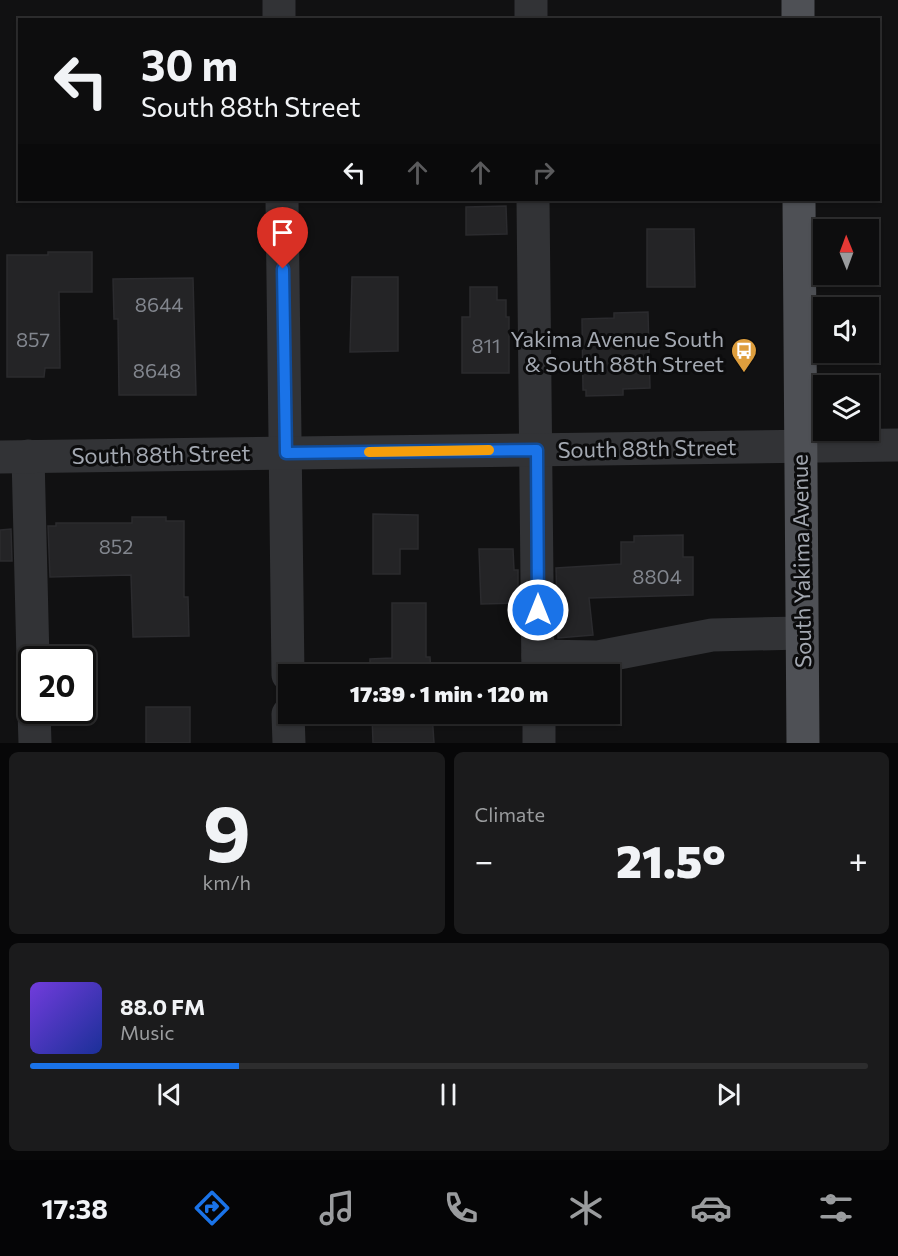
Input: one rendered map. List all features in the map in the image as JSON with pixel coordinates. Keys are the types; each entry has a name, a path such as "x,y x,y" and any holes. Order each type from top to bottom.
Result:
{"main road":[{"path":"798,0 798,18"},
{"name":"South Yakima Avenue","path":"799,201 799,446 803,743"}],"street":[{"path":"279,0 279,18"},
{"path":"531,0 531,18"},
{"path":"282,201 288,664"},
{"path":"533,201 538,664"},
{"name":"South 88th Street","path":"14,456 898,445"},
{"path":"14,456 32,646"},
{"path":"551,664 712,635 801,633"},
{"path":"34,724 35,743"},
{"path":"288,724 289,743"},
{"path":"539,724 539,743"}],"building":[{"path":"506,206 507,234 466,235 466,207"},
{"path":"647,229 694,229 695,287 647,287"},
{"path":"48,252 92,252 92,292 59,292 60,368 45,368 44,377 7,377 7,255 48,255"},
{"path":"352,277 398,277 398,351 350,352"},
{"path":"193,278 196,395 119,395 118,319 114,319 113,279"},
{"path":"470,287 497,287 497,300 506,300 506,317 509,317 509,373 462,373 462,317 470,317"},
{"path":"648,312 650,388 623,389 623,395 586,396 586,390 583,390 582,319 614,318 614,313"},
{"path":"373,514 418,515 418,549 400,549 400,574 373,574"},
{"path":"132,517 166,517 166,521 184,521 184,597 188,597 189,636 133,637 131,575 50,577 48,526 56,526 56,523 132,523"},
{"path":"11,529 12,561 0,561 0,530"},
{"path":"683,535 683,557 693,557 693,595 589,598 593,635 558,638 556,568 621,564 621,542 634,542 634,536"},
{"path":"479,549 513,549 514,570 518,570 518,603 481,604"},
{"path":"392,603 426,603 426,657 430,657 430,664 370,664 370,659 392,658"},
{"path":"146,707 190,707 190,743 146,743"},
{"path":"372,724 433,724 434,743 373,743"}],"slow traffic":[{"path":"369,452 489,450"}],"place":[{"name":"Yakima Avenue South & South 88th Street","path":"744,374"}],"route":[{"path":"283,269 286,453 537,450 538,610"}]}
